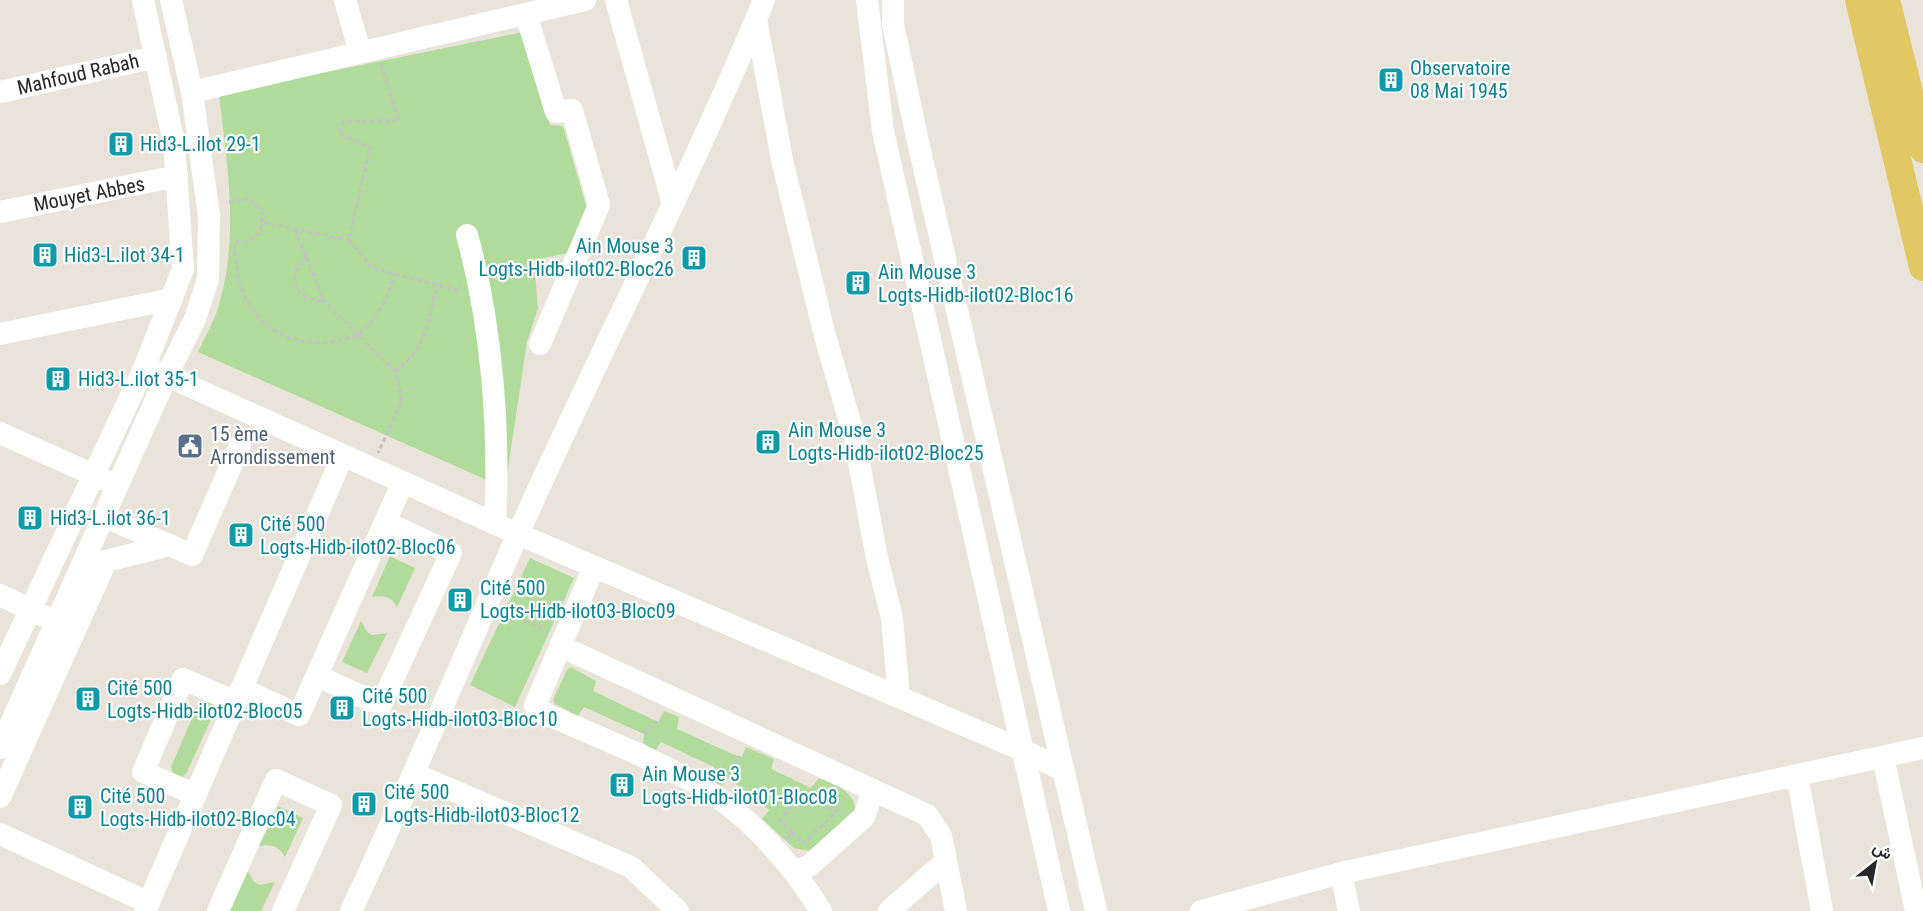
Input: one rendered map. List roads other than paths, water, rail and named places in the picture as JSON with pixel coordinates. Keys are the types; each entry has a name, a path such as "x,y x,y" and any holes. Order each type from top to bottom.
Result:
{"main road":[{"path":"1859,0 1923,267"},
{"path":"1886,0 1923,149"}],"street":[{"path":"0,674 145,366 183,269 174,143 143,0"},
{"path":"0,748 167,375 195,319 208,279 209,216 192,92 171,0"},
{"path":"345,0 368,51"},
{"path":"192,92 585,0"},
{"path":"616,0 673,204"},
{"path":"867,0 883,131 1059,911"},
{"path":"893,0 893,24 918,145 1096,911"},
{"path":"351,911 415,774 518,534 673,204 760,9"},
{"path":"760,9 782,160 825,336 854,436 877,558 892,618 899,698"},
{"path":"526,14 556,112 572,110 599,206 540,344"},
{"name":"Mahfoud Rabah","path":"0,92 156,57"},
{"name":"Mouyet Abbes","path":"0,212 177,176"},
{"path":"467,235 475,264 491,374 498,473 495,524"},
{"path":"0,334 172,299"},
{"path":"145,366 495,524 1022,750 1063,770"},
{"path":"0,433 118,485"},
{"path":"105,517 192,555 240,445"},
{"path":"0,834 147,907 343,455"},
{"path":"195,795 143,772 183,679 299,715 403,482"},
{"path":"317,676 381,705 451,553 386,522"},
{"path":"0,797 106,561 170,545"},
{"path":"594,567 554,639 535,706 548,715 695,783 748,821 794,872 821,911"},
{"path":"0,595 57,622"},
{"path":"554,639 927,815 941,836 956,911"},
{"path":"1201,911 1341,873 1923,748"},
{"path":"1883,757 1916,911"},
{"path":"415,774 631,867 678,911"},
{"path":"1797,775 1822,911"},
{"path":"218,911 276,780 331,805 283,911"},
{"path":"794,872 809,866 864,817 873,790"},
{"path":"889,911 945,862"},
{"path":"1341,873 1349,911"}],"place":[{"name":"Observatoire 08 Mai 1945","path":"1391,80"},
{"name":"Hid3-L.ilot 29-1","path":"121,144"},
{"name":"Hid3-L.ilot 34-1","path":"45,255"},
{"name":"Ain Mouse 3 Logts-Hidb-ilot02-Bloc26","path":"694,258"},
{"name":"Ain Mouse 3 Logts-Hidb-ilot02-Bloc16","path":"858,283"},
{"name":"Hid3-L.ilot 35-1","path":"58,379"},
{"name":"Ain Mouse 3 Logts-Hidb-ilot02-Bloc25","path":"768,442"},
{"name":"15 ème Arrondissement","path":"190,446"},
{"name":"Hid3-L.ilot 36-1","path":"30,518"},
{"name":"Cité 500 Logts-Hidb-ilot02-Bloc06","path":"241,535"},
{"name":"Cité 500 Logts-Hidb-ilot03-Bloc09","path":"460,600"},
{"name":"Cité 500 Logts-Hidb-ilot02-Bloc05","path":"88,699"},
{"name":"Cité 500 Logts-Hidb-ilot03-Bloc10","path":"342,708"},
{"name":"Ain Mouse 3 Logts-Hidb-ilot01-Bloc08","path":"622,785"},
{"name":"Cité 500 Logts-Hidb-ilot03-Bloc12","path":"364,804"},
{"name":"Cité 500 Logts-Hidb-ilot02-Bloc04","path":"80,807"}]}
